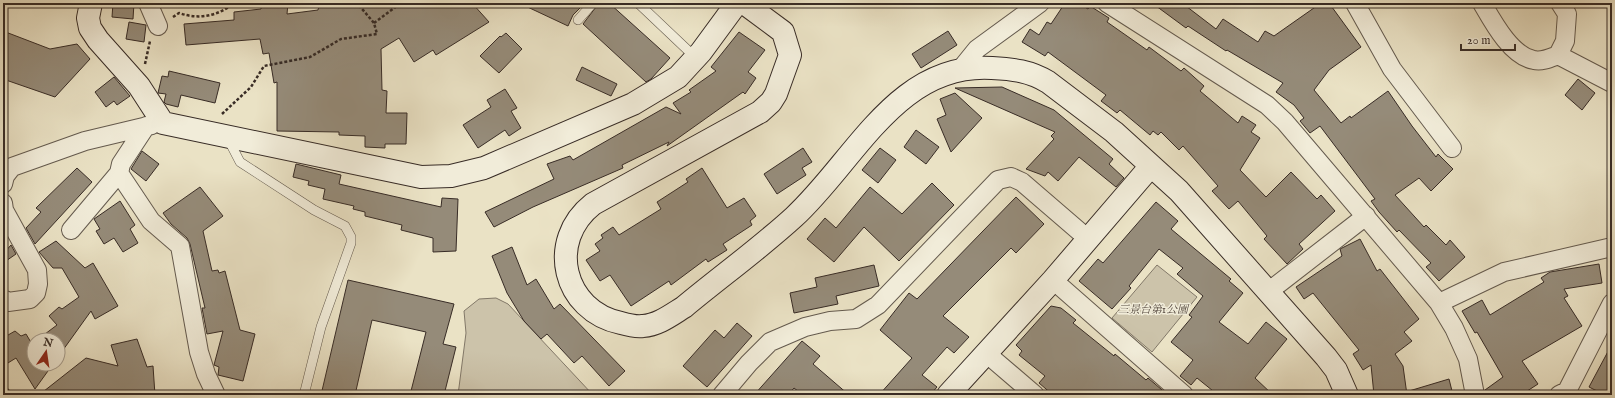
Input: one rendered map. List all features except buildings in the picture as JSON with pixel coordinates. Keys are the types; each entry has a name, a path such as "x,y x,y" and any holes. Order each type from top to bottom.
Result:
{"street":[{"path":"91,3 88,18 90,28 98,40 139,86 154,125"},
{"path":"148,3 158,26"},
{"path":"3,184 5,176 12,167 85,141 154,125 205,131 421,177 451,176 484,168 633,104 678,77 696,58 737,3"},
{"path":"744,3 783,32 790,55 783,77 771,102 760,112 593,204 581,215 573,230 566,256 570,284 589,309 613,321 643,326 664,320 684,307 795,216 890,108 914,89 938,76 960,70 987,67 1020,70 1036,75 1114,132 1150,167 1179,191 1336,370 1346,395"},
{"path":"960,70 977,49 1040,3"},
{"path":"1107,3 1267,105 1285,122 1440,303 1454,328 1468,359 1475,395"},
{"path":"1355,3 1392,69 1452,148"},
{"path":"1482,3 1499,32 1522,56 1534,60 1544,60 1558,55 1565,41 1567,14 1560,3"},
{"path":"1558,55 1612,83"},
{"path":"71,230 119,173 121,164 154,125"},
{"path":"948,395 1053,280 1087,238 1150,167"},
{"path":"119,173 151,221 180,246 199,352 206,374 216,395"},
{"path":"722,395 749,363 770,342 805,326 830,321 856,319 878,305 998,180 1011,177 1022,182 1087,238"},
{"path":"3,203 4,210 37,270 38,284 36,292 30,299 8,302 3,299"},
{"path":"1268,292 1366,216"},
{"path":"1440,303 1504,272 1612,247"},
{"path":"1053,280 1184,395"},
{"path":"1559,395 1567,391 1612,303"},
{"path":"987,354 1035,395"}],"lane":[{"path":"578,20 593,3"},
{"path":"638,3 696,58"},
{"path":"226,136 231,149 240,162 314,210 345,226 351,236 351,243 321,327 304,395"}],"path":[{"path":"205,131 251,88 264,66 310,57 341,39 377,34 374,23 357,3"},
{"path":"374,23 401,3"},
{"path":"3,385 13,395"}],"green space":[{"name":"三景台第1公園","path":"1157,265 1197,297 1152,352 1112,318"},
{"path":"496,298 508,304 593,395 458,395 466,333 464,311 479,299"}]}
